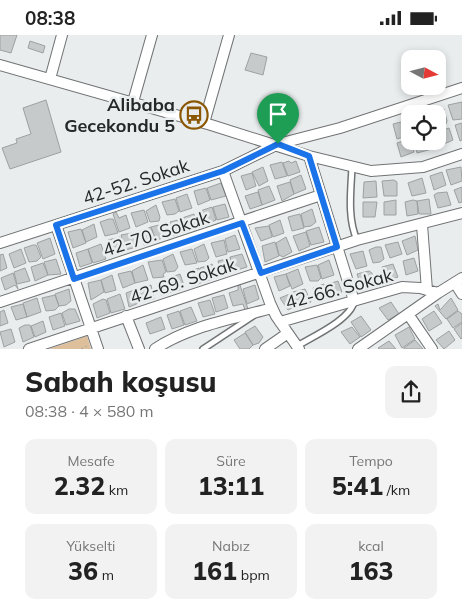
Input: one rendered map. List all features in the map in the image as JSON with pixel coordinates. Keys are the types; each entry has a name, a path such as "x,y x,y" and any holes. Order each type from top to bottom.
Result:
{"street":[{"path":"50,79 62,35"},
{"path":"133,102 152,35"},
{"path":"204,123 229,35"},
{"path":"0,65 278,144 309,156 371,171 423,167 462,154"},
{"name":"42-52. Sokak","path":"0,243 223,171 278,144 340,128 462,88"},
{"path":"309,156 354,301"},
{"path":"223,171 272,308 298,347"},
{"name":"42-70. Sokak","path":"0,302 242,223 321,195"},
{"name":"42-69. Sokak","path":"29,349 357,240 422,225 462,213"},
{"path":"56,225 98,349"},
{"path":"422,225 427,290"},
{"path":"359,349 458,280 462,294"},
{"name":"42-66. Sokak","path":"280,322 402,287 438,293"},
{"path":"155,349 168,340 195,330 272,308"},
{"path":"408,314 432,349"},
{"path":"126,317 138,349"},
{"name":"42-66. Sokak","path":"265,349 288,333"}],"lane":[{"path":"352,167 351,206 357,240"},
{"path":"298,347 344,317 353,308 354,301"},
{"path":"203,349 260,311"}],"shaded area":[{"path":"87,336 91,349 49,349"}],"building":[{"path":"0,35 17,35 11,53 0,50"},
{"path":"30,41 45,46 43,53 28,48"},
{"path":"251,53 267,57 263,75 245,70"},
{"path":"46,100 61,152 10,169 2,148 17,143 16,139 31,134 23,108"},
{"path":"462,102 462,119 453,120 448,105"},
{"path":"401,122 401,138 397,139 393,124"},
{"path":"462,123 462,140 460,141 455,125"},
{"path":"449,128 453,140 446,143 446,129"},
{"path":"401,142 401,150 413,150 414,152 401,157 397,143"},
{"path":"416,150 428,150 417,153"},
{"path":"289,161 291,163 296,161 300,172 288,176 283,163"},
{"path":"282,162 287,176 275,179 270,165"},
{"path":"263,167 268,181 259,186 252,172"},
{"path":"461,167 462,181 451,185 446,170"},
{"path":"442,172 446,185 434,190 430,176"},
{"path":"252,173 256,186 246,190 241,176"},
{"path":"301,175 306,189 294,194 290,180"},
{"path":"422,178 426,193 412,196 408,183"},
{"path":"394,180 397,182 397,196 384,196 382,181"},
{"path":"376,181 377,197 363,198 364,182"},
{"path":"290,182 294,194 282,201 277,186"},
{"path":"221,183 226,196 211,200 207,188"},
{"path":"269,186 275,200 262,205 258,190"},
{"path":"462,187 462,202 459,203 454,190"},
{"path":"206,188 210,200 198,205 194,191"},
{"path":"258,192 262,205 250,209 245,196"},
{"path":"447,192 451,205 438,208 434,195"},
{"path":"187,194 192,208 180,212 176,198"},
{"path":"175,199 179,211 175,214 167,215 162,202"},
{"path":"429,199 431,214 419,214 417,201"},
{"path":"396,200 396,215 384,215 384,202"},
{"path":"417,201 418,214 407,216 405,202"},
{"path":"363,202 377,202 375,217 363,217"},
{"path":"225,204 229,217 217,220 213,207"},
{"path":"156,205 160,217 159,221 150,222 146,211"},
{"path":"212,207 216,220 205,225 200,211"},
{"path":"312,209 316,222 311,226 304,227 301,214"},
{"path":"144,210 148,222 136,227 131,213"},
{"path":"116,212 119,218 126,215 130,228 119,232 113,214"},
{"path":"194,214 198,227 187,230 182,218"},
{"path":"300,214 304,228 292,231 288,217"},
{"path":"113,219 118,233 105,236 100,222"},
{"path":"182,219 186,230 174,236 170,222"},
{"path":"280,220 284,233 273,237 269,225"},
{"path":"94,224 97,237 86,242 82,230"},
{"path":"163,224 167,237 156,240 151,227"},
{"path":"269,226 272,237 261,241 255,228"},
{"path":"151,227 155,240 144,245 139,232"},
{"path":"319,227 324,242 311,245 306,231"},
{"path":"81,229 86,243 73,248 68,232"},
{"path":"306,232 310,246 299,251 293,236"},
{"path":"132,233 137,247 125,250 121,235"},
{"path":"235,235 240,249 228,252 225,239"},
{"path":"415,236 418,250 407,255 402,241"},
{"path":"120,237 124,249 122,252 112,255 108,240"},
{"path":"286,237 292,252 283,257 279,255 276,243"},
{"path":"50,238 55,254 43,259 37,243"},
{"path":"224,240 227,254 216,257 211,243"},
{"path":"275,242 279,256 265,262 262,246"},
{"path":"398,242 402,254 390,258 385,245"},
{"path":"101,244 106,259 93,263 88,249"},
{"path":"204,244 209,258 206,261 198,262 194,249"},
{"path":"36,245 41,257 37,261 29,262 24,248"},
{"path":"381,247 384,259 373,263 369,250"},
{"path":"21,249 26,263 14,268 9,254"},
{"path":"88,249 92,263 80,267 76,253"},
{"path":"192,249 197,263 185,265 180,252"},
{"path":"363,251 367,266 356,269 350,254"},
{"path":"3,254 7,268 0,271 0,255"},
{"path":"173,254 178,267 175,271 167,272 163,259"},
{"path":"242,254 247,267 234,271 230,257"},
{"path":"230,258 233,270 231,273 222,276 218,261"},
{"path":"414,258 418,271 406,275 403,261"},
{"path":"56,259 61,274 48,275 44,262"},
{"path":"162,260 166,272 163,274 164,277 153,278 148,262"},
{"path":"329,260 334,275 322,279 318,265"},
{"path":"43,263 48,275 35,281 31,267"},
{"path":"212,264 216,277 205,282 200,268"},
{"path":"393,264 398,277 386,281 382,267"},
{"path":"143,265 148,280 135,283 132,271"},
{"path":"317,265 321,278 318,281 310,281 305,267"},
{"path":"25,268 30,281 17,284 14,272"},
{"path":"199,268 203,282 192,286 188,272"},
{"path":"298,269 303,284 292,289 286,274"},
{"path":"131,271 135,283 123,288 118,274"},
{"path":"369,271 372,273 373,283 361,286 357,274"},
{"path":"13,273 18,289 15,285 5,290 1,278"},
{"path":"180,274 185,288 173,292 169,278"},
{"path":"286,274 290,286 279,291 274,277"},
{"path":"112,275 116,290 105,293 101,280"},
{"path":"168,279 172,292 161,295 157,283"},
{"path":"101,280 104,292 91,300 88,283"},
{"path":"338,281 342,292 329,296 325,285"},
{"path":"324,284 328,298 317,301 313,288"},
{"path":"151,285 154,299 144,301 139,289"},
{"path":"238,285 240,285 248,309 245,310 243,304 233,306 229,293 238,290"},
{"path":"255,285 259,299 247,304 243,289"},
{"path":"69,289 71,301 66,305 59,306 55,294"},
{"path":"137,289 141,302 129,307 126,293"},
{"path":"305,289 311,302 298,306 293,292"},
{"path":"292,293 297,305 288,310 280,298"},
{"path":"120,294 125,309 111,313 107,299"},
{"path":"55,295 59,306 55,310 46,311 42,298"},
{"path":"224,295 228,308 216,312 212,298"},
{"path":"37,298 41,312 27,317 23,303"},
{"path":"451,298 458,310 446,319 435,306 438,304 440,310"},
{"path":"103,299 106,300 110,313 97,318 93,304"},
{"path":"210,300 215,314 203,317 198,303"},
{"path":"391,302 399,314 388,320 379,308"},
{"path":"23,304 27,317 16,320 11,307"},
{"path":"191,307 197,321 185,325 180,311"},
{"path":"69,309 75,309 80,321 66,325 62,313"},
{"path":"4,310 8,323 0,326 0,312"},
{"path":"179,311 184,325 172,329 167,315"},
{"path":"434,311 442,323 429,331 422,319"},
{"path":"458,311 462,314 462,322 453,328 447,319"},
{"path":"61,313 65,326 53,330 49,317"},
{"path":"361,316 371,330 361,337 351,322"},
{"path":"161,317 165,329 150,334 146,323"},
{"path":"43,321 46,332 35,337 31,326"},
{"path":"462,323 462,338 461,339 454,329"},
{"path":"30,325 34,337 23,342 19,328"},
{"path":"255,326 263,337 259,343 253,345 245,332"},
{"path":"352,327 360,337 350,344 341,332"},
{"path":"409,327 415,339 402,348 395,335"},
{"path":"11,329 15,342 4,347 0,332"},
{"path":"449,331 455,340 444,349 436,340"},
{"path":"245,333 253,345 249,349 240,349 234,340"},
{"path":"415,340 423,349 404,349 404,348"},
{"path":"389,341 396,349 378,348"}],"place":[{"name":"Alibaba Gecekondu 5","path":"194,115"}],"route":[{"path":"278,144 309,156 337,247 261,273 242,223 74,279 56,225 223,171 278,144"}]}
